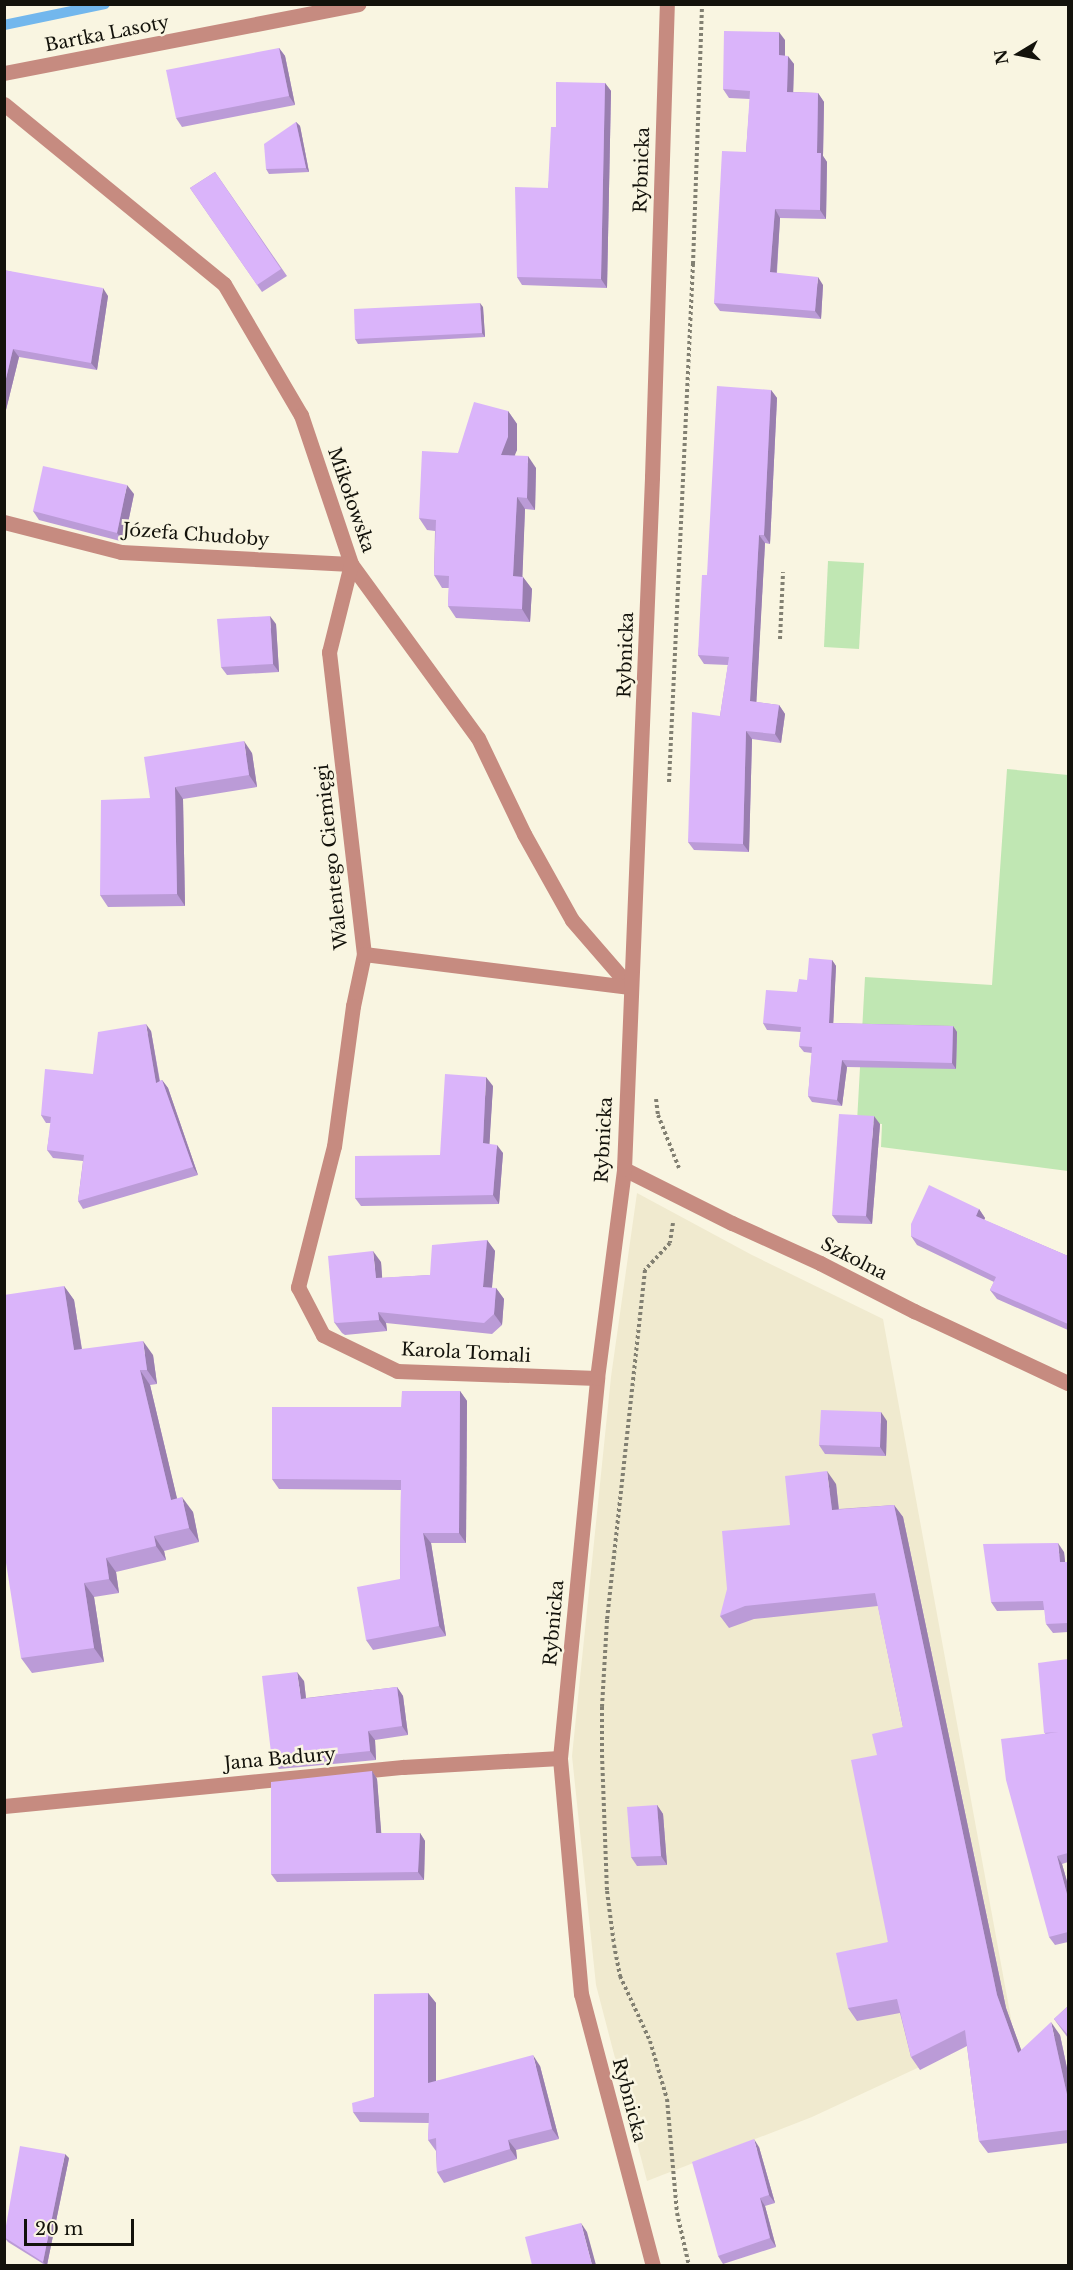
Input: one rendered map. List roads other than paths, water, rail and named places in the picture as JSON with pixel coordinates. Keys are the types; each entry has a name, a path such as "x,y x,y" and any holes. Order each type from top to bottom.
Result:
{"street":[{"name":"Bartka Lasoty","path":"4,74 358,4"},
{"name":"Rybnicka","path":"653,2265 581,1994 560,1758 597,1378 624,1168 653,465 667,4"},
{"name":"Mikołowska","path":"4,104 224,284 301,415 351,564 478,738 524,834 572,920 630,987"},
{"name":"Józefa Chudoby","path":"4,522 121,552 351,564"},
{"name":"Walentego Ciemięgi","path":"298,1287 334,1146 353,1006 364,954 329,652 351,564"},
{"path":"364,954 630,987"},
{"name":"Szkolna","path":"624,1168 732,1223 1068,1383"},
{"name":"Karola Tomali","path":"298,1287 323,1335 397,1371 597,1378"},
{"name":"Jana Badury","path":"4,1806 403,1767 560,1758"}],"waterway":[{"path":"4,25 105,4"}]}
